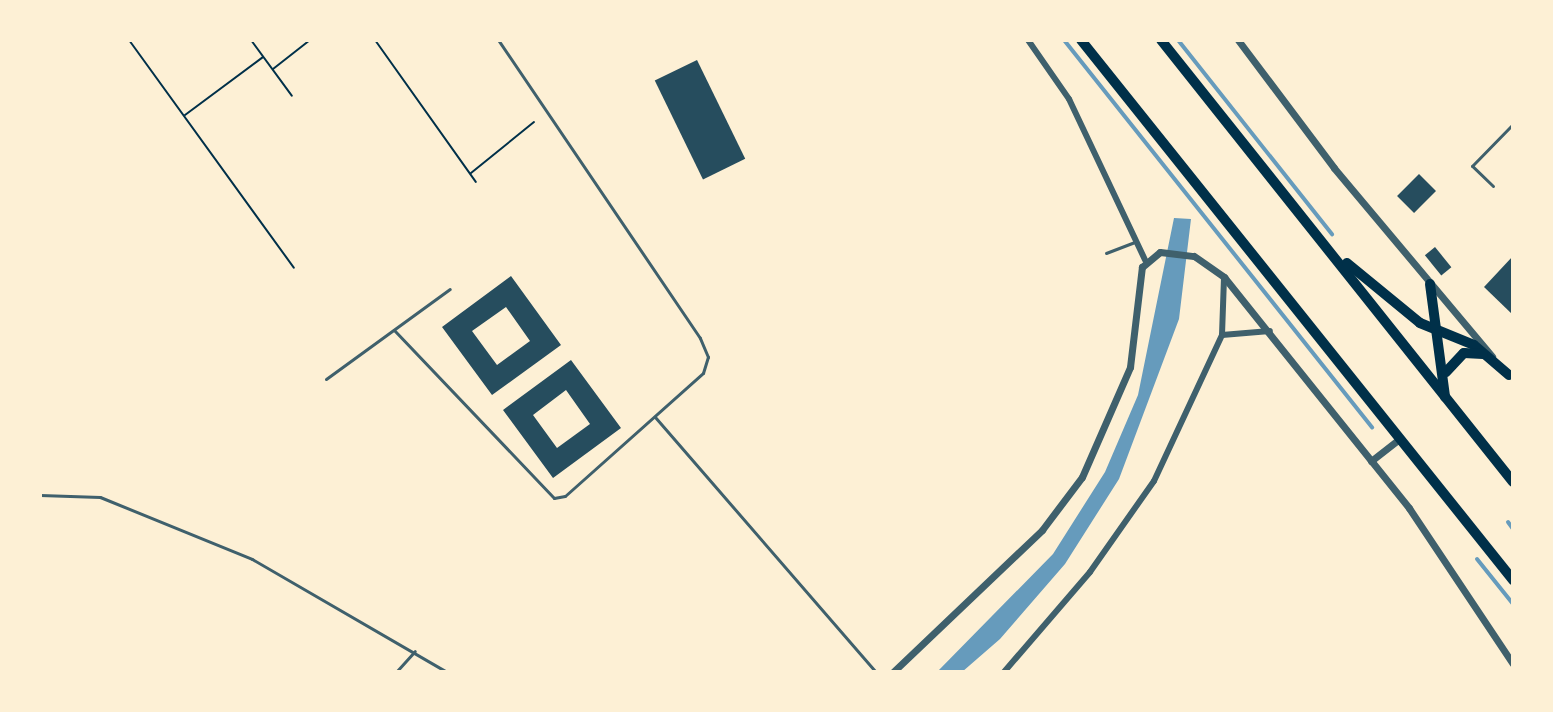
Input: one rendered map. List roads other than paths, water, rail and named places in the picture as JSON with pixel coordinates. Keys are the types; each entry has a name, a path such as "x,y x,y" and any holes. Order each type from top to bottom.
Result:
{"highway":[{"path":"1081,40 1513,580"},
{"path":"1161,40 1513,482"},
{"path":"1315,230 1402,310 1490,356 1511,377"},
{"path":"1430,284 1441,332 1446,372 1445,397"},
{"path":"1446,372 1464,353 1490,356"}],"street":[{"path":"893,672 1042,530 1082,477 1130,367 1145,260 1069,99 1028,40"},
{"path":"1238,40 1430,284 1511,377"},
{"path":"1145,260 1160,252 1194,256 1224,277 1271,331 1371,461 1513,664"},
{"path":"1004,672 1129,520 1222,335 1224,277"},
{"path":"1222,335 1271,331"},
{"path":"1371,461 1400,438"}],"lane":[{"path":"394,330 554,498 655,417 703,373 708,357 498,40"},
{"path":"1493,186 1472,166 1513,124"},
{"path":"1106,253 1134,242"},
{"path":"326,379 450,289"},
{"path":"655,417 876,672"},
{"path":"40,495 100,497 252,559 447,672"},
{"path":"396,672 415,651"}],"water":[{"path":"1174,218 1191,219 1179,319 1119,479 1065,564 1000,639 962,672 937,672 1053,554 1105,472 1138,395"}],"waterway":[{"path":"1064,40 1372,427"},
{"path":"1178,40 1332,234"},
{"path":"1508,522 1513,529"},
{"path":"1477,559 1513,604"}]}
